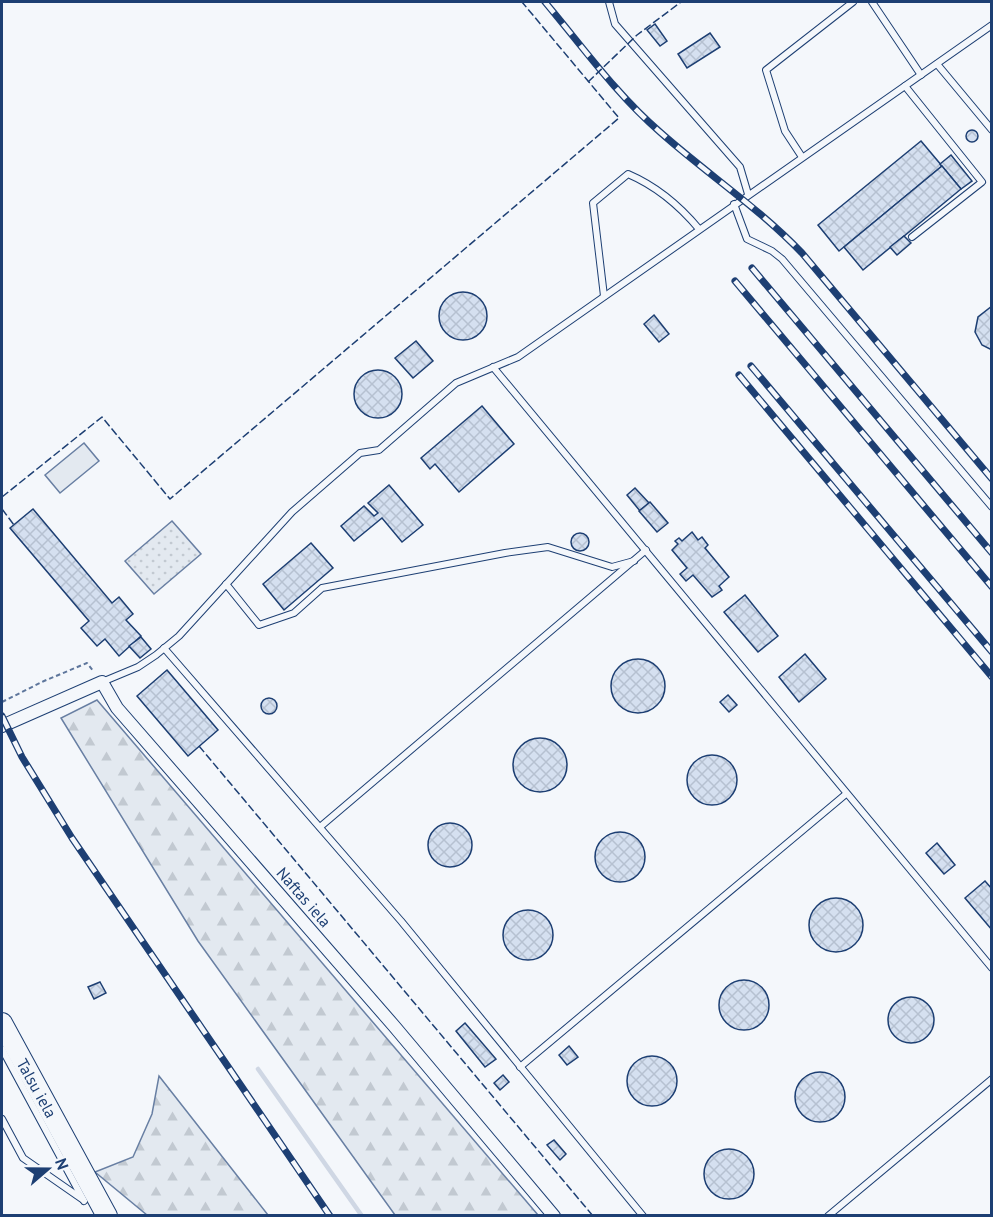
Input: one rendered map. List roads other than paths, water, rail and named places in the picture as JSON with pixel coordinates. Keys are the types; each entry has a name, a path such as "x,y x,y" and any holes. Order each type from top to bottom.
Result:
{"main road":[{"name":"Talsu iela","path":"2,1023 90,1198 107,1215"}],"street":[{"path":"2,726 102,682"},
{"name":"Naftas iela","path":"102,682 117,708 394,1026 554,1215"}],"lane":[{"path":"609,2 615,24 740,167 748,194"},
{"path":"802,157 785,131 766,70 853,2"},
{"path":"872,2 921,75"},
{"path":"102,682 138,667 179,636 292,512 360,453 379,450 456,383 518,357 992,25"},
{"path":"937,64 992,130"},
{"path":"905,86 982,182 912,237"},
{"path":"604,296 593,203 627,174 647,182 683,211 699,229"},
{"path":"734,204 747,239 772,251 782,259 992,507"},
{"path":"493,367 992,968"},
{"path":"226,584 259,625 294,613 322,588 505,553 548,547 612,567 634,561"},
{"path":"320,827 646,550"},
{"path":"164,648 401,921 643,1215"},
{"path":"520,1066 846,794"},
{"path":"2,1049 90,1198"},
{"path":"828,1215 992,1079"},
{"path":"2,1119 23,1158 90,1198"}],"waterway":[{"path":"258,1069 362,1216"}],"railway":[{"path":"545,2 614,86 644,117 768,221 802,253 992,479"},
{"path":"752,268 992,553"},
{"path":"735,281 992,587"},
{"path":"751,366 992,652"},
{"path":"739,375 992,677"},
{"path":"2,716 22,757 72,838 330,1216"}]}
